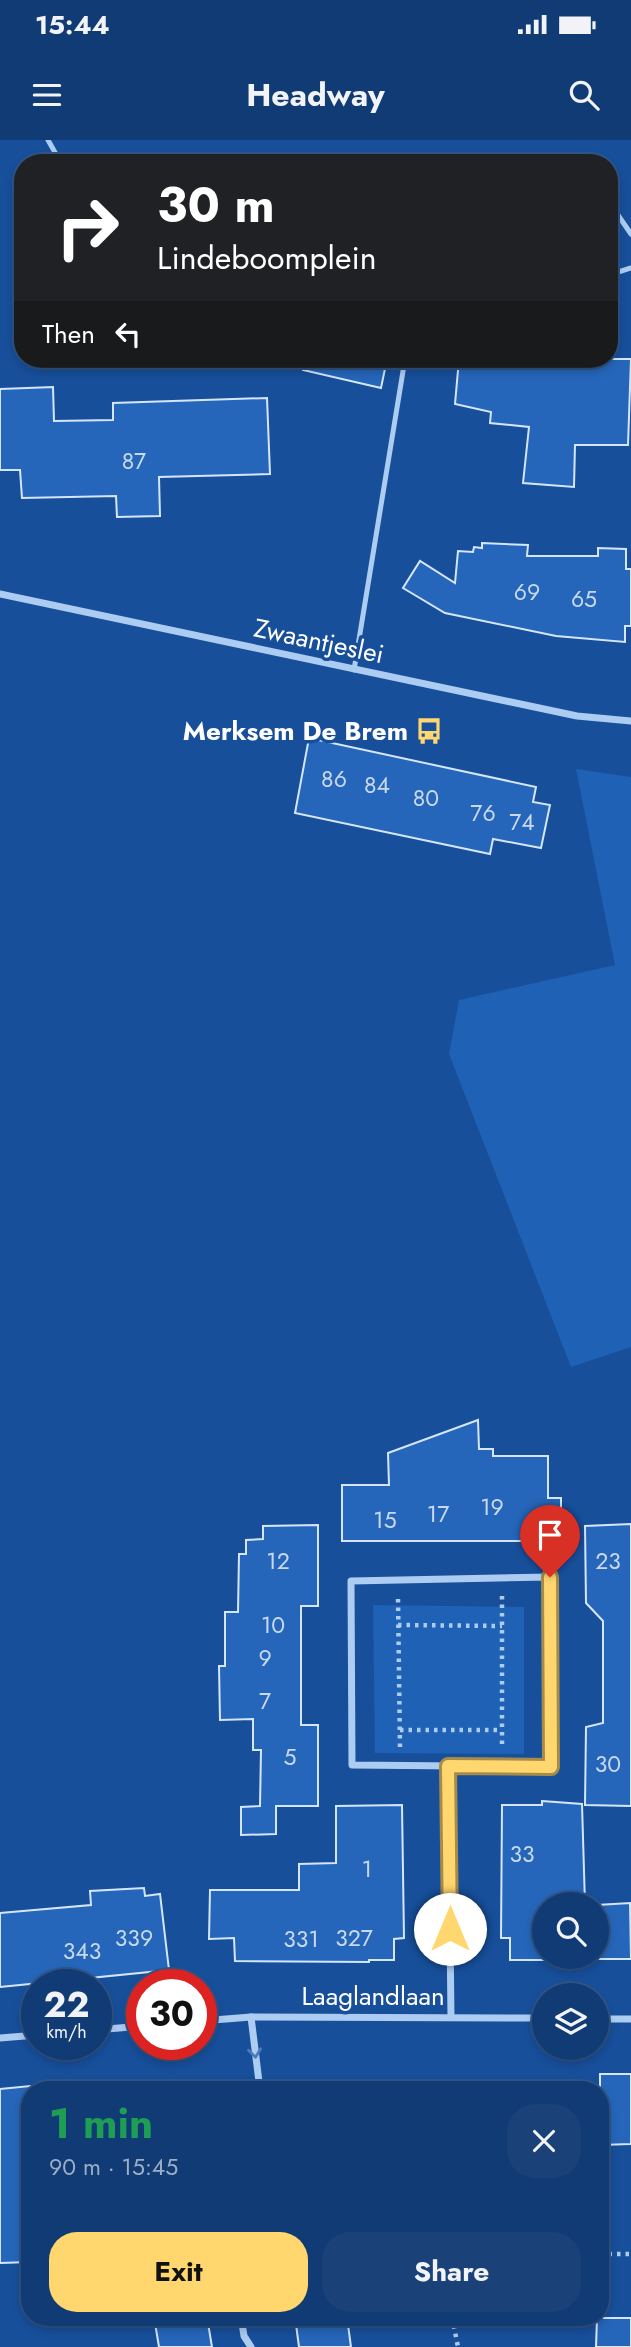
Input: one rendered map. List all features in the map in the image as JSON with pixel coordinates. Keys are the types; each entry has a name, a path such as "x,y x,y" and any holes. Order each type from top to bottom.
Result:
{"street":[{"name":"Zwaantjeslei","path":"0,594 577,716 631,721"},
{"path":"502,1577 550,1577 551,1767 352,1765 351,1581 502,1577"},
{"path":"448,1766 451,2017"},
{"path":"251,2017 259,2081"},
{"name":"Laaglandlaan","path":"217,2020 251,2017 532,2018"},
{"path":"609,2019 631,2019"},
{"path":"0,2038 21,2036"},
{"path":"242,2326 244,2336 251,2347"}],"lane":[{"path":"618,215 631,234"},
{"path":"355,670 404,368"}],"path":[{"path":"502,1577 502,1767"},
{"path":"398,1580 400,1766"},
{"path":"398,1625 502,1626"},
{"path":"400,1730 502,1730"},
{"path":"609,2254 631,2254"},
{"path":"454,2326 458,2347"}],"shaded area":[{"path":"576,769 631,777 631,1347 571,1367 449,1054 459,1000 615,965"},
{"path":"373,1605 524,1607 524,1754 375,1753"}],"building":[{"path":"618,359 631,359 628,445 575,445 574,487 523,483 529,427 490,423 491,412 455,404 458,368 618,368"},
{"path":"303,368 385,368 381,388"},
{"path":"53,387 54,421 113,420 113,403 267,398 270,474 159,477 160,516 117,517 116,496 22,498 20,470 0,470 0,389"},
{"path":"482,543 528,545 527,556 598,556 598,548 626,549 626,569 631,569 631,626 625,626 625,642 556,636 445,613 403,588 420,561 455,583 458,551 473,552 474,547 482,548"},
{"path":"309,738 536,787 533,802 550,805 541,848 493,839 490,854 295,813"},
{"path":"478,1420 479,1449 493,1449 493,1456 548,1456 548,1498 561,1498 561,1541 342,1541 342,1485 389,1485 388,1453"},
{"path":"631,1524 631,1806 585,1805 586,1727 603,1723 603,1621 586,1603 585,1526"},
{"path":"318,1525 318,1606 301,1606 301,1725 318,1725 318,1806 276,1806 276,1834 241,1835 241,1807 260,1806 261,1750 253,1750 253,1719 220,1720 219,1666 225,1666 225,1612 238,1612 239,1554 246,1554 246,1540 263,1539 263,1526"},
{"path":"542,1801 582,1804 585,1892 532,1892 532,1960 510,1960 510,1938 501,1938 502,1805 542,1805"},
{"path":"402,1805 404,1938 394,1939 394,1960 235,1961 234,1938 209,1939 210,1890 299,1890 299,1864 336,1863 336,1806"},
{"path":"144,1888 145,1896 160,1894 169,1969 126,1969 126,1974 112,1976 112,1969 21,1969 21,1985 0,1987 0,1913 91,1905 90,1891"},
{"path":"630,1903 631,1959 609,1959 609,1904"},
{"path":"600,2074 631,2074 631,2144 609,2145 609,2081 600,2081"},
{"path":"21,2087 21,2262 0,2263 0,2089"},
{"path":"609,2318 631,2318 631,2347 596,2347 597,2326 609,2326"},
{"path":"156,2326 208,2326 212,2347 159,2347"},
{"path":"296,2326 348,2326 351,2347 299,2347"}],"place":[{"name":"Merksem De Brem","path":"429,731"}],"route":[{"path":"450,1929 448,1766 551,1767 550,1577"}]}
